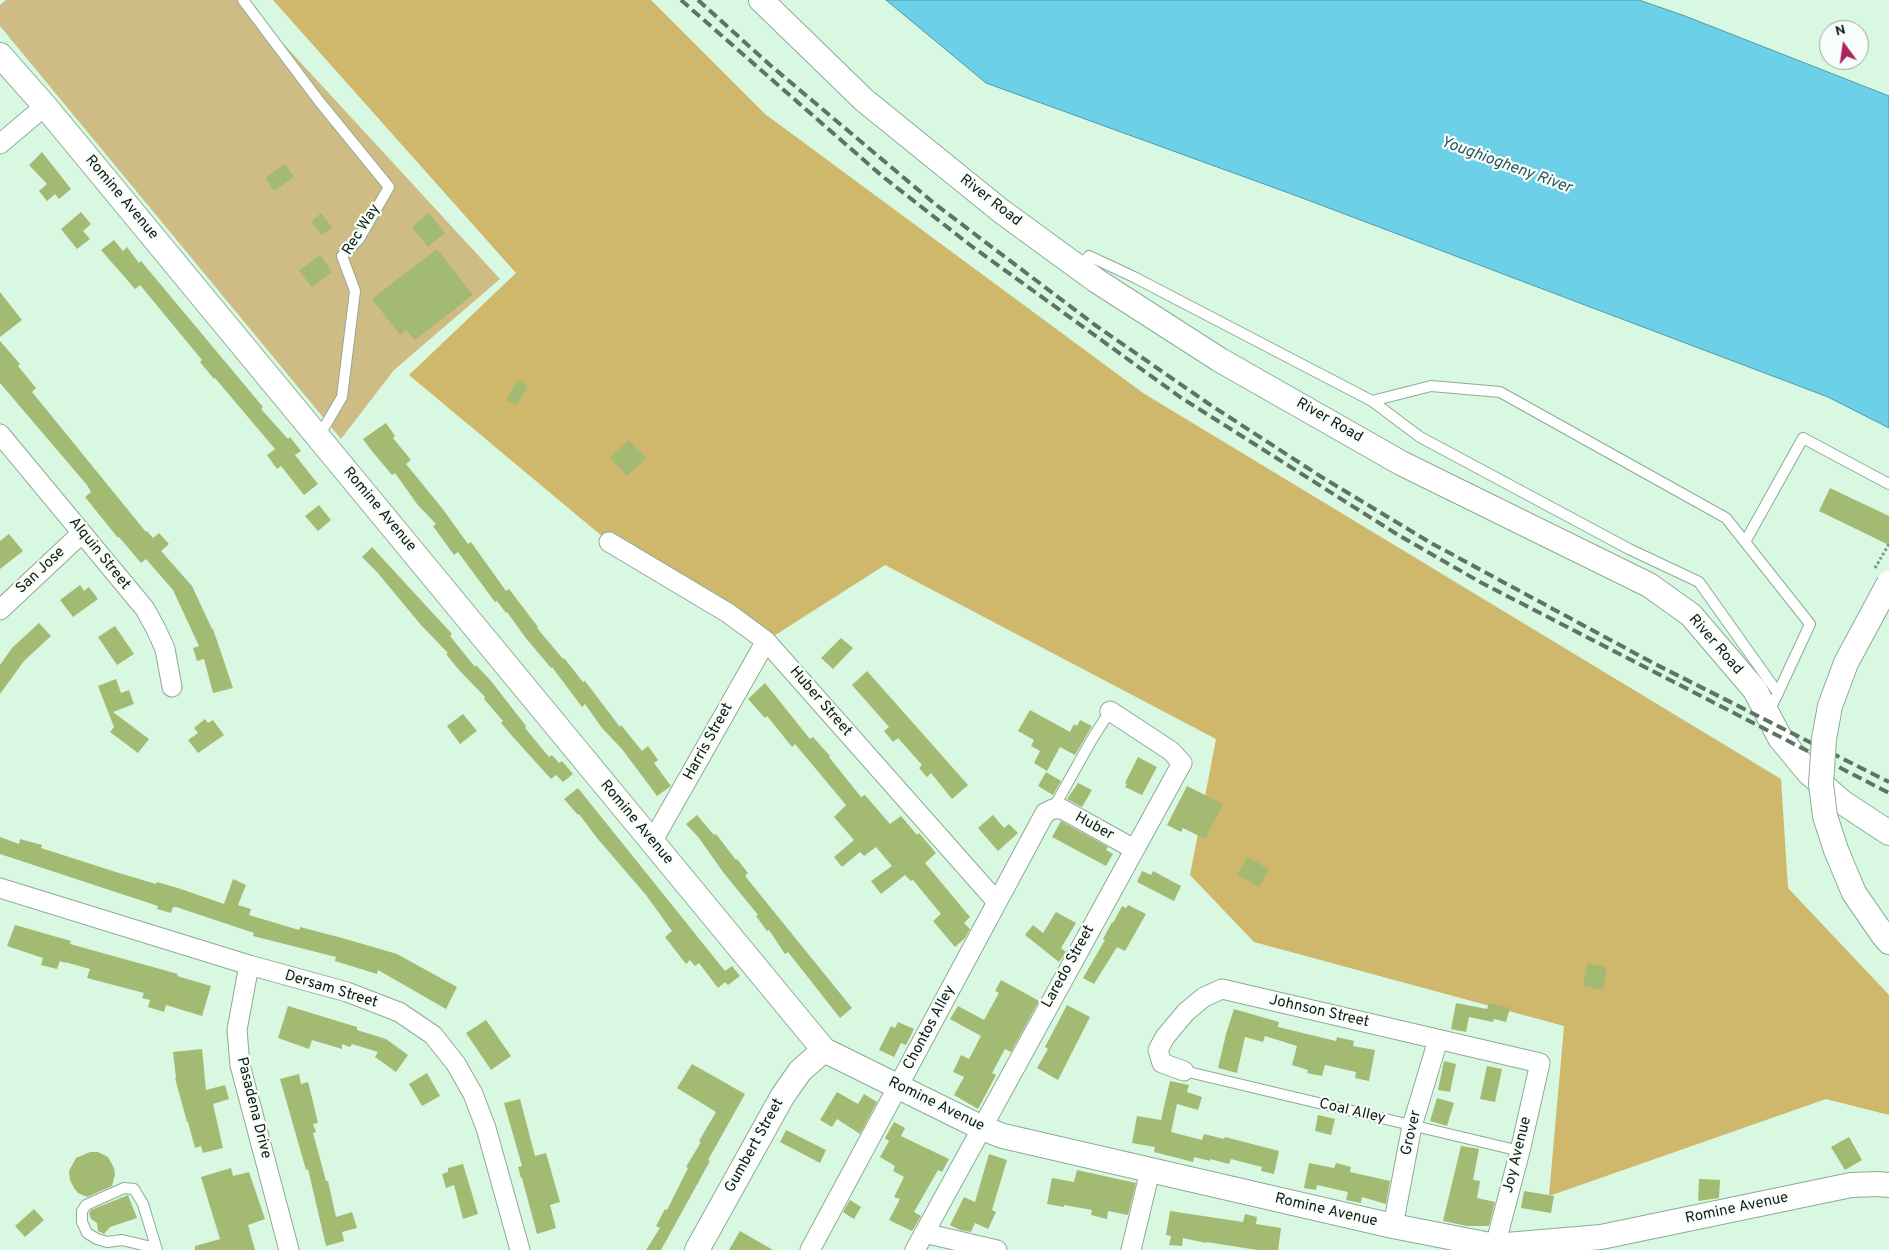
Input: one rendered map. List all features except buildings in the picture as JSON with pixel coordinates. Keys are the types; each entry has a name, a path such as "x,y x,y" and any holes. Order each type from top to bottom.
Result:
{"street":[{"name":"River Road","path":"761,0 864,100 1001,211 1079,268 1220,360 1401,463 1649,585 1691,616 1754,690 1773,704 1780,738 1809,773 1842,802 1889,833"},
{"name":"Romine Avenue","path":"0,55 45,106 824,1050 982,1128 1003,1136 1392,1226 1444,1244 1503,1248 1601,1237 1851,1185 1878,1184 1889,1186"},
{"path":"0,144 45,106"},
{"name":"Alquin Street","path":"0,434 145,609 165,649 172,687"},
{"name":"San Jose","path":"0,610 82,533"},
{"name":"Huber Street","path":"609,542 728,613 766,641 997,902"},
{"path":"1889,583 1846,663 1830,706 1824,739 1821,784 1825,816 1836,850 1854,894 1889,942"},
{"name":"Harris Street","path":"652,842 766,641"},
{"name":"Laredo Street","path":"915,1250 1182,763 1171,751 1110,711"},
{"name":"Chontos Alley","path":"810,1250 1045,813 1053,809"},
{"name":"Huber","path":"1053,809 1062,809 1134,849"},
{"name":"Dersam Street","path":"0,888 249,965 347,992 399,1012 433,1035 456,1064 473,1094 486,1128 520,1250"},
{"name":"Pasadena Drive","path":"249,965 237,1030 240,1064 289,1250"},
{"name":"Johnson Street","path":"1184,1071 1162,1063 1158,1050 1165,1037 1186,1012 1204,997 1222,990 1540,1063"},
{"name":"Grover","path":"1392,1226 1412,1126 1438,1040"},
{"name":"Gumbert Street","path":"697,1250 782,1096 800,1071 824,1050"},
{"name":"Joy Avenue","path":"1503,1248 1520,1151 1540,1063"},
{"path":"1131,1250 1150,1171"},
{"path":"924,1233 997,1250"}],"lane":[{"name":"Rec Way","path":"243,0 319,101 389,187 359,239 342,256 355,291 342,397 325,426 316,434"},
{"path":"1079,268 1089,256 1134,277 1372,401 1420,437 1629,549 1699,582 1773,704"},
{"path":"1372,401 1431,386 1500,392 1726,518 1810,624 1773,704"},
{"path":"1745,542 1803,438 1889,484"},
{"path":"1053,809 1110,711"},
{"name":"Coal Alley","path":"1184,1071 1520,1151"},
{"path":"124,1188 134,1190 142,1204 156,1249 122,1240 107,1242 86,1234 82,1222 82,1211 86,1205 124,1188"}],"shaded area":[{"path":"6,0 243,0 500,279 394,370 341,439 0,26 0,5"},
{"path":"273,0 651,0 765,114 1143,393 1781,779 1788,888 1889,995 1889,1115 1826,1099 1549,1196 1564,1026 1254,942 1190,875 1216,739 885,565 766,641 609,542 409,375 516,273"}],"water":[{"name":"Youghiogheny River","path":"886,0 1639,0 1685,16 1889,96 1889,428 1828,397 1297,196 986,83"}],"railway":[{"path":"681,0 882,176 970,245 1180,397 1395,533 1480,582 1889,793"},
{"path":"698,0 770,65 935,204 1095,325 1209,404 1320,476 1431,543 1653,663 1889,782"}]}
